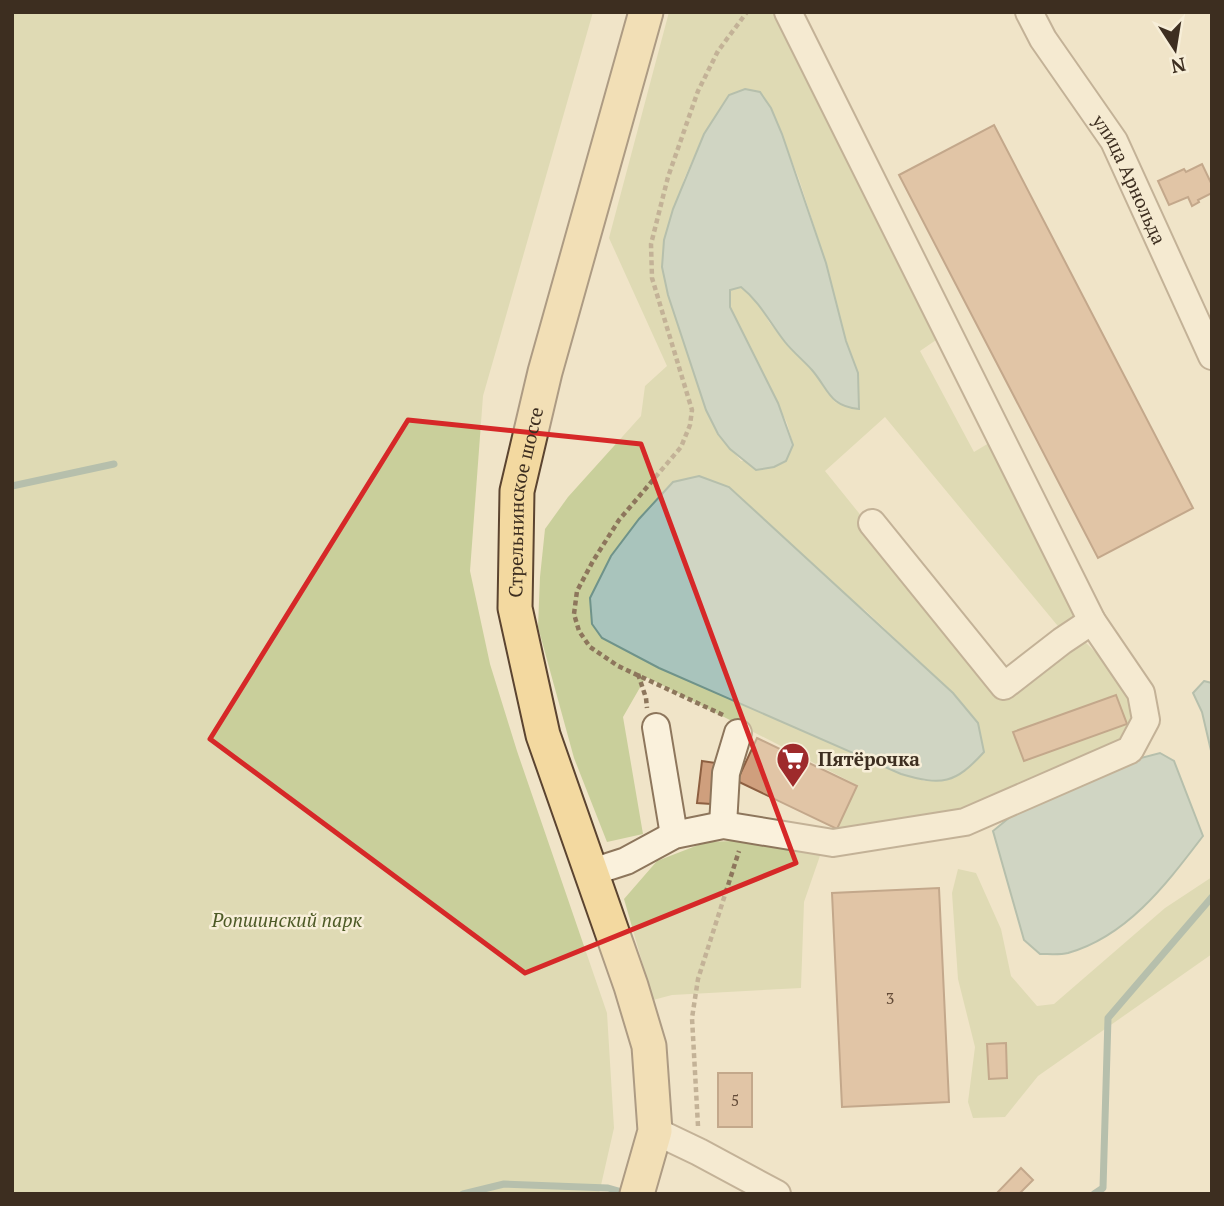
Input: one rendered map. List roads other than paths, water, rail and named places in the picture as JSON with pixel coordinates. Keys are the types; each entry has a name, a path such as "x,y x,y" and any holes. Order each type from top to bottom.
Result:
{"main road":[{"name":"Стрельнинское шоссе","path":"637,1194 655,1131 649,1046 592,872 543,735 515,608 517,491 545,372 646,12"}],"street":[{"path":"592,872 626,861 674,835 723,825 833,843 965,822 1130,750 1146,720 1140,693 1093,621 788,12"},
{"name":"улица Арнольда","path":"1029,12 1043,39 1114,141 1212,356"},
{"path":"872,523 1004,686 1062,641 1093,621"},
{"path":"656,727 674,835"},
{"path":"723,825 726,773 738,733"},
{"path":"655,1131 777,1194"}],"water":[{"path":"745,89 760,92 771,108 782,134 826,263 846,341 858,373 859,409 835,401 748,293 741,287 730,290 730,307 778,403 793,445 786,461 774,467 756,470 730,449 718,434 706,410 668,295 662,267 664,240 673,209 704,134 729,95"},
{"path":"699,476 729,487 953,693 978,723 984,752 974,763 947,780 927,780 901,774 659,668 602,638 592,624 590,598 611,556 639,519 673,482"},
{"path":"1204,681 1212,683 1212,755 1202,712 1193,693"},
{"path":"1160,753 1174,761 1203,836 1145,906 1128,921 1090,945 1068,953 1040,954 1024,940 993,831 1021,808 1114,765"}],"waterway":[{"path":"12,486 114,464"},
{"path":"1094,1194 1103,1188 1108,1018 1212,897"},
{"path":"463,1194 504,1184 608,1188 629,1194"}],"place":[{"name":"Пятёрочка","path":"793,789"}],"park label":[{"name":"Ропшинский парк","path":"287,920"}]}
